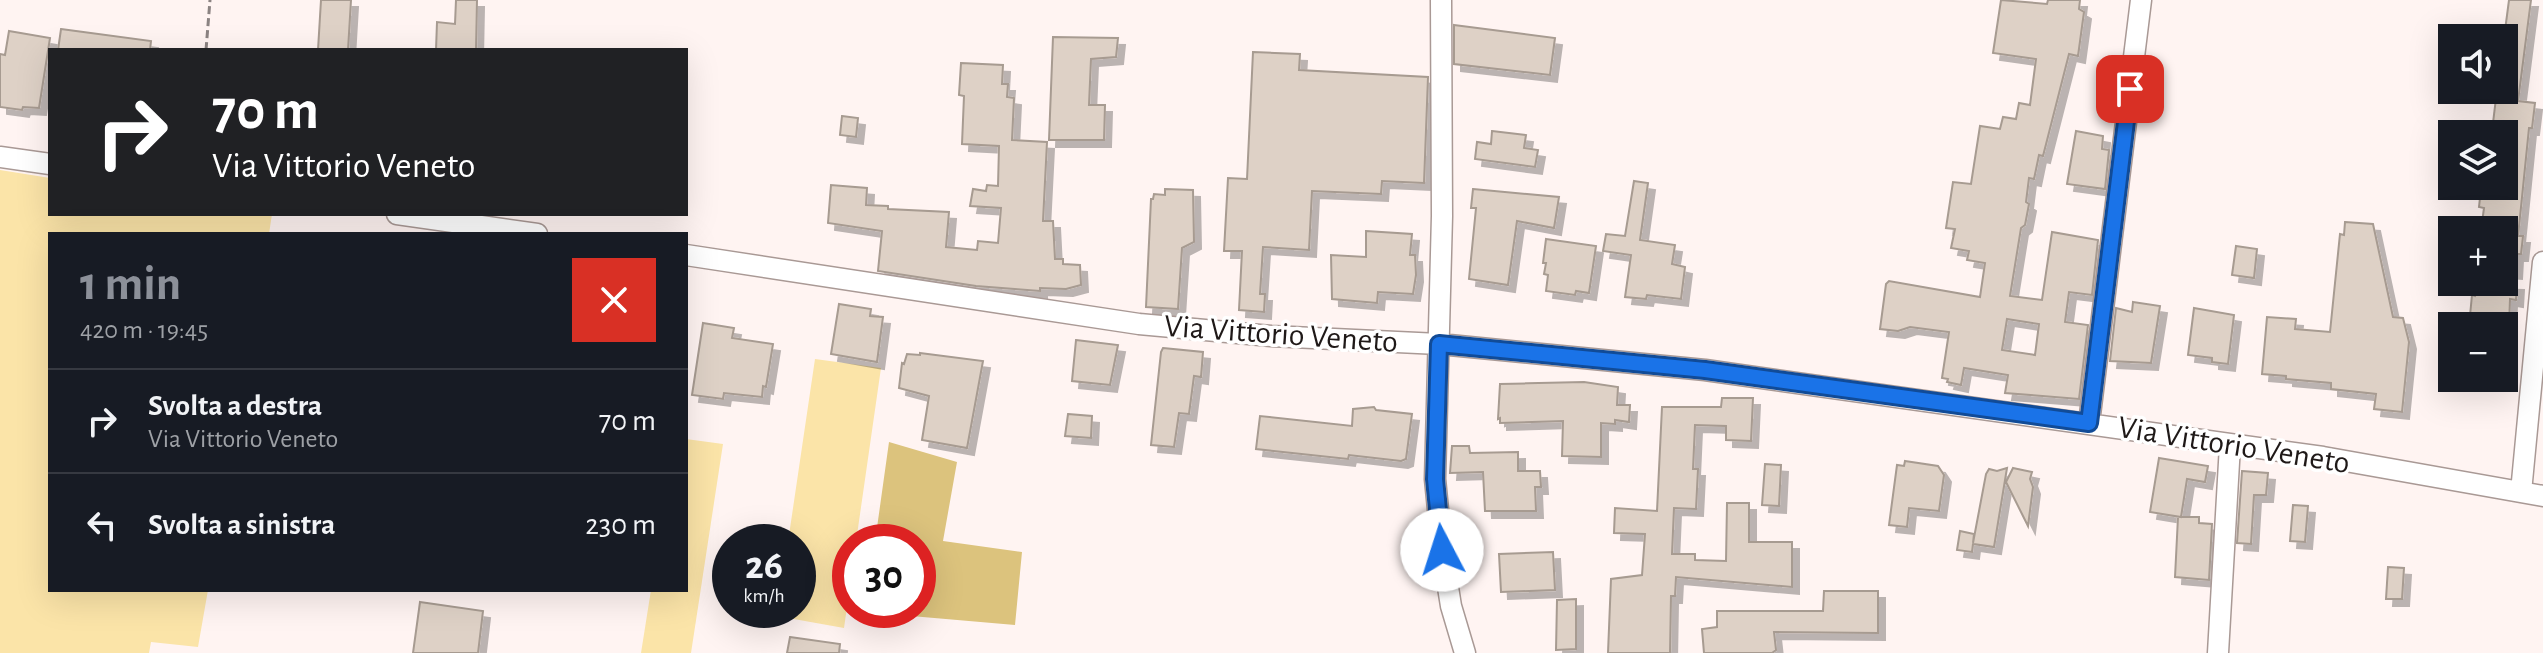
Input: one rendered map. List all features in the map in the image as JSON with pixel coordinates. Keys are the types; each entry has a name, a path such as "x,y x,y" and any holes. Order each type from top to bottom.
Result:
{"street":[{"path":"1441,0 1442,216 1435,479 1451,606 1465,653"},
{"path":"2089,423 2141,0"},
{"path":"0,157 48,164"},
{"path":"411,216 523,232"},
{"name":"Via Vittorio Veneto","path":"688,255 1139,324 1271,336 1439,344 1705,370 2323,457 2543,496"},
{"path":"2521,492 2543,262"},
{"path":"2218,653 2230,445"}],"path":[{"path":"206,48 210,0"}],"shaded area":[{"path":"0,170 48,178 48,216 272,216 269,232 48,232 48,592 208,592 198,647 151,642 149,653 0,653"},
{"path":"815,359 881,368 859,524 832,524 832,626 816,623 816,524 791,524"},
{"path":"688,439 723,444 691,653 641,653 651,592 688,592"},
{"path":"889,442 957,462 943,541 1022,552 1015,625 936,618 936,524 878,524"}],"building":[{"path":"321,0 351,0 348,48 318,48"},
{"path":"456,0 477,0 476,48 436,48 437,22 455,24"},
{"path":"2001,0 2047,4 2048,0 2080,0 2079,9 2084,12 2078,56 2069,54 2043,156 2039,155 2034,179 2029,178 2026,202 2029,204 2025,225 2021,228 2010,296 2042,300 2052,232 2098,240 2092,295 2069,292 2065,322 2088,325 2079,399 2005,393 2008,375 1964,368 1961,385 1947,382 1948,379 1942,378 1949,332 1910,327 1898,331 1880,329 1889,281 1980,297 1985,263 1967,260 1969,251 1951,248 1955,229 1946,228 1953,182 1971,184 1980,126 2000,129 2003,117 2016,119 2019,103 2030,105 2036,59 1993,53","holes":["2007,319 2039,324 2035,355 2002,350"]},
{"path":"2509,0 2531,0 2518,101 2518,24 2506,24"},
{"path":"1454,25 1555,38 1550,75 1454,64"},
{"path":"61,29 151,41 150,48 58,48"},
{"path":"9,31 50,38 39,108 23,107 22,110 0,107 0,54 5,55"},
{"path":"1053,37 1118,38 1116,57 1091,59 1089,105 1105,105 1104,140 1049,140"},
{"path":"1253,52 1300,54 1299,70 1428,77 1424,183 1382,181 1381,194 1312,191 1309,250 1263,247 1260,294 1265,294 1264,312 1239,310 1242,251 1224,251 1228,178 1247,179"},
{"path":"961,63 1003,65 1002,84 1008,84 1007,97 1014,98 1012,140 1047,142 1043,221 1053,221 1055,259 1063,259 1063,264 1080,265 1081,285 1066,289 1040,288 1040,291 976,286 878,271 882,231 828,223 831,185 867,188 866,205 949,212 946,247 977,250 978,241 998,243 1001,208 970,206 973,189 986,191 987,185 998,186 999,146 962,144 964,96 959,95"},
{"path":"2518,101 2535,103 2532,128 2529,128 2518,236 2518,216 2483,216 2484,208 2479,207 2480,200 2518,200 2518,120 2493,120 2495,104 2518,104"},
{"path":"842,116 858,118 856,137 840,135"},
{"path":"1492,131 1526,135 1524,148 1538,150 1535,167 1475,159 1477,142 1491,144"},
{"path":"2076,131 2103,136 2102,149 2109,150 2105,189 2067,184"},
{"path":"1634,181 1648,183 1640,240 1675,245 1672,264 1685,267 1681,299 1647,295 1646,299 1625,297 1631,255 1603,251 1606,234 1625,236"},
{"path":"1165,189 1193,190 1194,242 1182,248 1178,309 1146,307 1151,199 1154,194 1165,195"},
{"path":"1473,189 1559,197 1554,228 1517,221 1508,285 1469,279 1476,208 1471,208"},
{"path":"2345,222 2373,224 2393,317 2403,318 2409,342 2402,412 2374,409 2376,394 2331,389 2331,383 2262,374 2267,317 2296,319 2295,329 2330,332 2340,234 2344,235"},
{"path":"1366,231 1412,234 1410,255 1415,255 1416,275 1413,294 1378,292 1377,303 1332,299 1331,255 1366,257"},
{"path":"2518,236 2523,236 2521,254 2518,254"},
{"path":"1546,239 1596,246 1589,293 1576,291 1575,295 1546,291 1548,275 1544,274 1546,263 1543,263"},
{"path":"2236,246 2257,249 2254,278 2232,275"},
{"path":"2472,296 2516,296 2516,300 2510,299 2510,312 2470,312"},
{"path":"2133,302 2160,306 2151,363 2110,361 2116,308 2132,312"},
{"path":"839,304 871,309 870,316 883,317 877,362 831,354"},
{"path":"2194,308 2234,315 2228,364 2188,355"},
{"path":"703,323 734,328 732,338 773,344 762,397 724,393 723,399 692,395"},
{"path":"1076,340 1118,345 1110,385 1072,381"},
{"path":"1163,348 1203,352 1201,377 1194,376 1189,414 1179,413 1174,447 1151,445"},
{"path":"907,354 983,361 967,448 922,440 929,396 899,388 902,363"},
{"path":"1584,382 1618,387 1617,405 1630,405 1629,422 1615,420 1615,424 1601,423 1601,457 1562,456 1563,421 1500,423 1498,419 1500,384"},
{"path":"1722,398 1753,398 1751,441 1726,440 1726,426 1695,425 1693,469 1698,469 1696,509 1674,508 1672,554 1695,554 1695,560 1726,561 1727,503 1749,503 1749,542 1792,542 1792,587 1676,577 1675,596 1671,596 1670,653 1608,653 1611,579 1642,575 1645,534 1614,533 1615,508 1657,511 1662,407 1721,407"},
{"path":"1374,407 1376,410 1412,414 1406,459 1349,455 1348,459 1256,449 1260,416 1352,426 1353,409"},
{"path":"1068,414 1092,416 1091,438 1065,436"},
{"path":"1452,446 1469,446 1470,453 1518,452 1518,471 1540,471 1541,487 1535,487 1536,511 1485,511 1483,472 1450,473"},
{"path":"2159,458 2208,466 2205,482 2187,479 2181,517 2150,512"},
{"path":"1905,461 1938,466 1944,475 1939,511 1909,508 1907,527 1889,525 1897,465 1904,466"},
{"path":"1765,464 1781,465 1779,506 1762,505"},
{"path":"2007,468 1994,547 1973,544 1972,552 1957,550 1960,531 1974,534 1973,543 1989,469 1997,471"},
{"path":"2013,468 2032,472 2028,526 2006,482"},
{"path":"2242,471 2268,473 2266,495 2254,495 2251,544 2237,543"},
{"path":"2293,505 2308,506 2305,542 2290,541"},
{"path":"2178,517 2199,517 2199,523 2212,524 2209,580 2175,577"},
{"path":"1553,552 1555,590 1501,592 1499,554"},
{"path":"2388,567 2404,568 2402,599 2386,599"},
{"path":"1824,591 1878,591 1878,633 1774,632 1776,650 1772,653 1704,653 1702,629 1717,627 1717,611 1823,611"},
{"path":"1576,599 1576,649 1556,650 1557,600"},
{"path":"420,602 483,611 478,653 413,653"},
{"path":"790,637 840,644 839,653 787,653"}],"route":[{"path":"1442,550 1435,479 1439,344 1705,370 2089,423 2130,89"}]}
